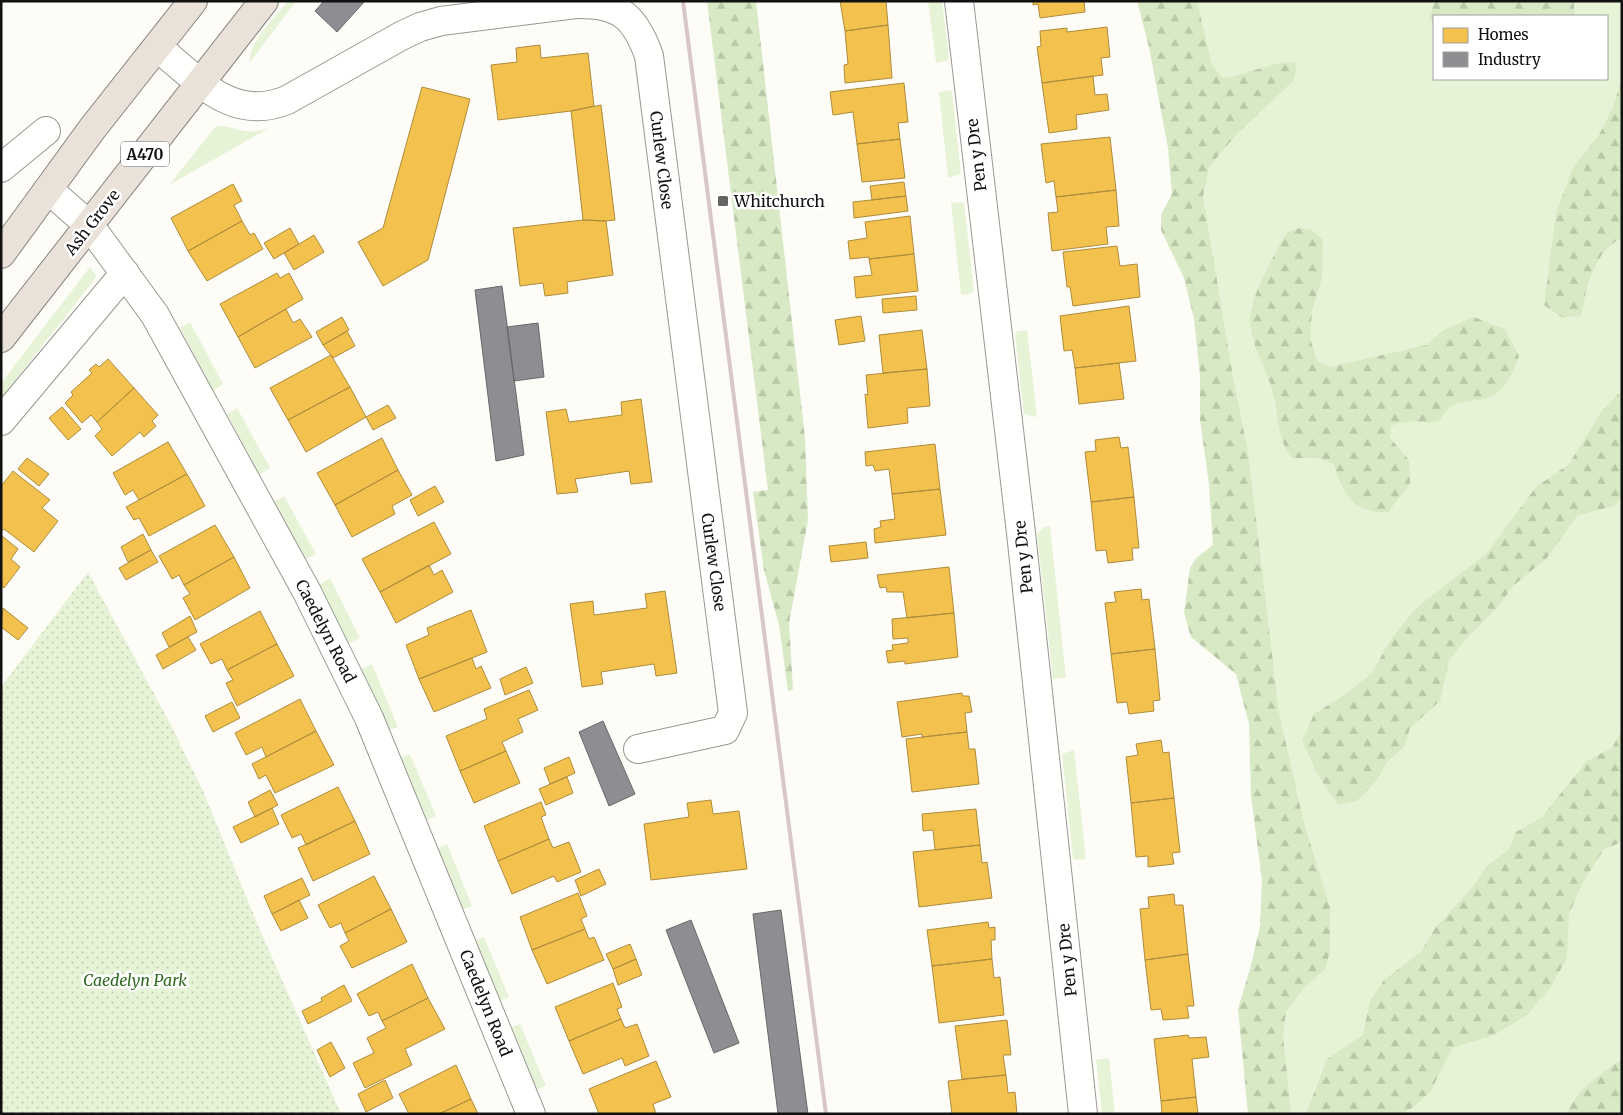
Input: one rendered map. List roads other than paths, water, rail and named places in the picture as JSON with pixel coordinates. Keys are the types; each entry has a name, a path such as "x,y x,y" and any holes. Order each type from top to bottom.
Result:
{"highway":[{"path":"1,254 92,129 194,1"},
{"name":"A470","path":"200,82 264,1"},
{"name":"Ash Grove","path":"1,338 90,226 200,82"}],"street":[{"name":"Pen y Dre","path":"959,1 1021,533 1083,1114"},
{"name":"Curlew Close","path":"157,47 220,97 251,108 265,107 287,100 401,36 420,27 441,21 576,4 598,4 616,9 632,20 642,36 649,56 733,713 725,730 638,749"},
{"path":"1,168 46,131"},
{"name":"Caedelyn Road","path":"49,190 90,226 145,299 167,334 343,661 377,736 531,1114"},
{"path":"1,421 124,273"}],"railway":[{"path":"683,1 826,1114"}],"place":[{"name":"Whitchurch","path":"723,201"}],"park label":[{"name":"Caedelyn Park","path":"135,980"}]}
